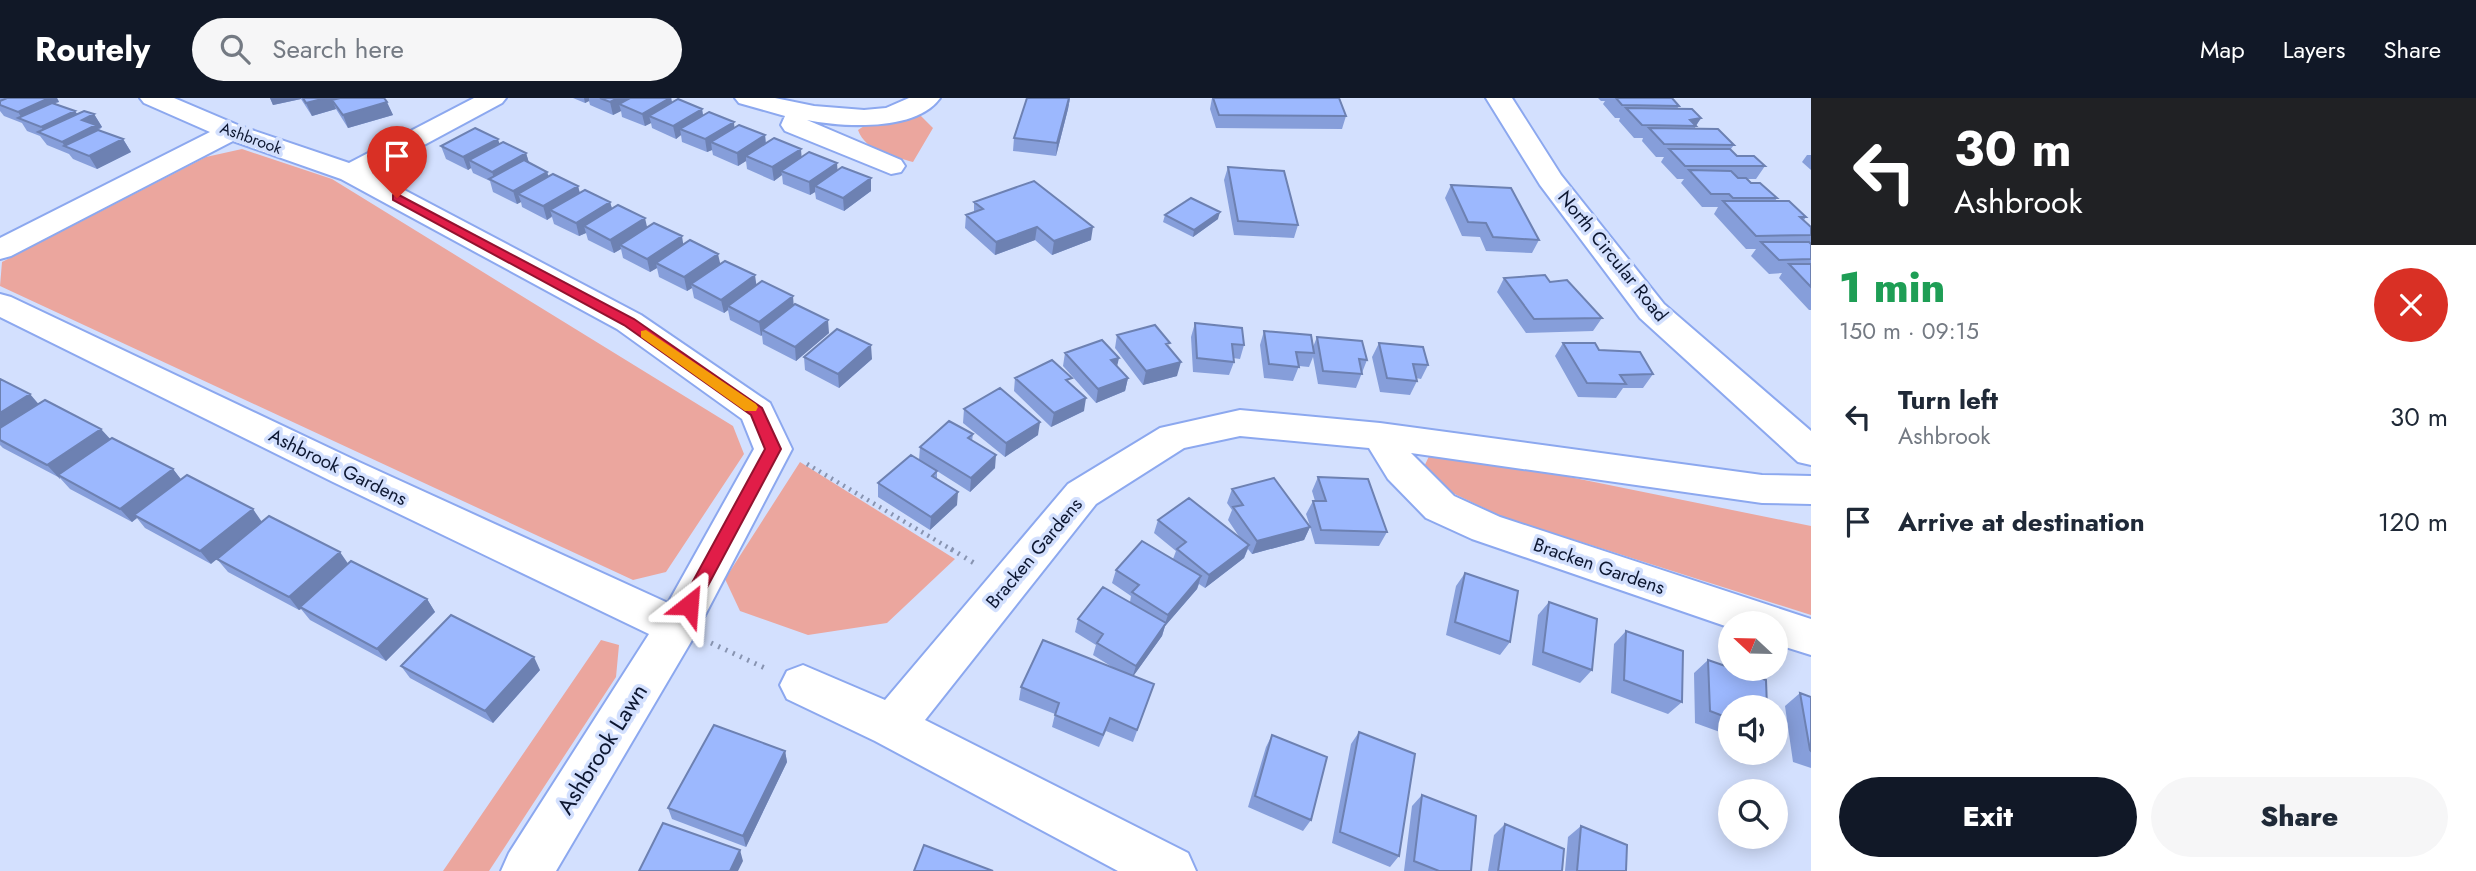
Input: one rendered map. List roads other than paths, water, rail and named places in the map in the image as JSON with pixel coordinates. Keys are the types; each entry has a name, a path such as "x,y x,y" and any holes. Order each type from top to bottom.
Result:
{"street":[{"name":"Ashbrook","path":"153,98 231,132 351,173 629,322 757,412 773,449 677,627"},
{"path":"351,173 493,98"},
{"path":"748,98 793,112 844,118 890,114 927,98"},
{"name":"North Circular Road","path":"1499,98 1550,178 1652,311 1806,443"},
{"path":"793,112 794,125 891,166"},
{"path":"844,118 844,146"},
{"path":"0,250 231,132"},
{"name":"Ashbrook Gardens","path":"0,304 346,472 677,627"},
{"name":"Bracken Gardens","path":"892,726 1082,494 1173,437 1240,423 1380,436 1762,489 1811,490"},
{"name":"Bracken Gardens","path":"1380,436 1401,469 1440,507 1486,528 1733,611"},
{"name":"Ashbrook Lawn","path":"527,871 677,627"},
{"path":"1788,630 1811,637"},
{"path":"803,685 892,726 1170,871"}]}
